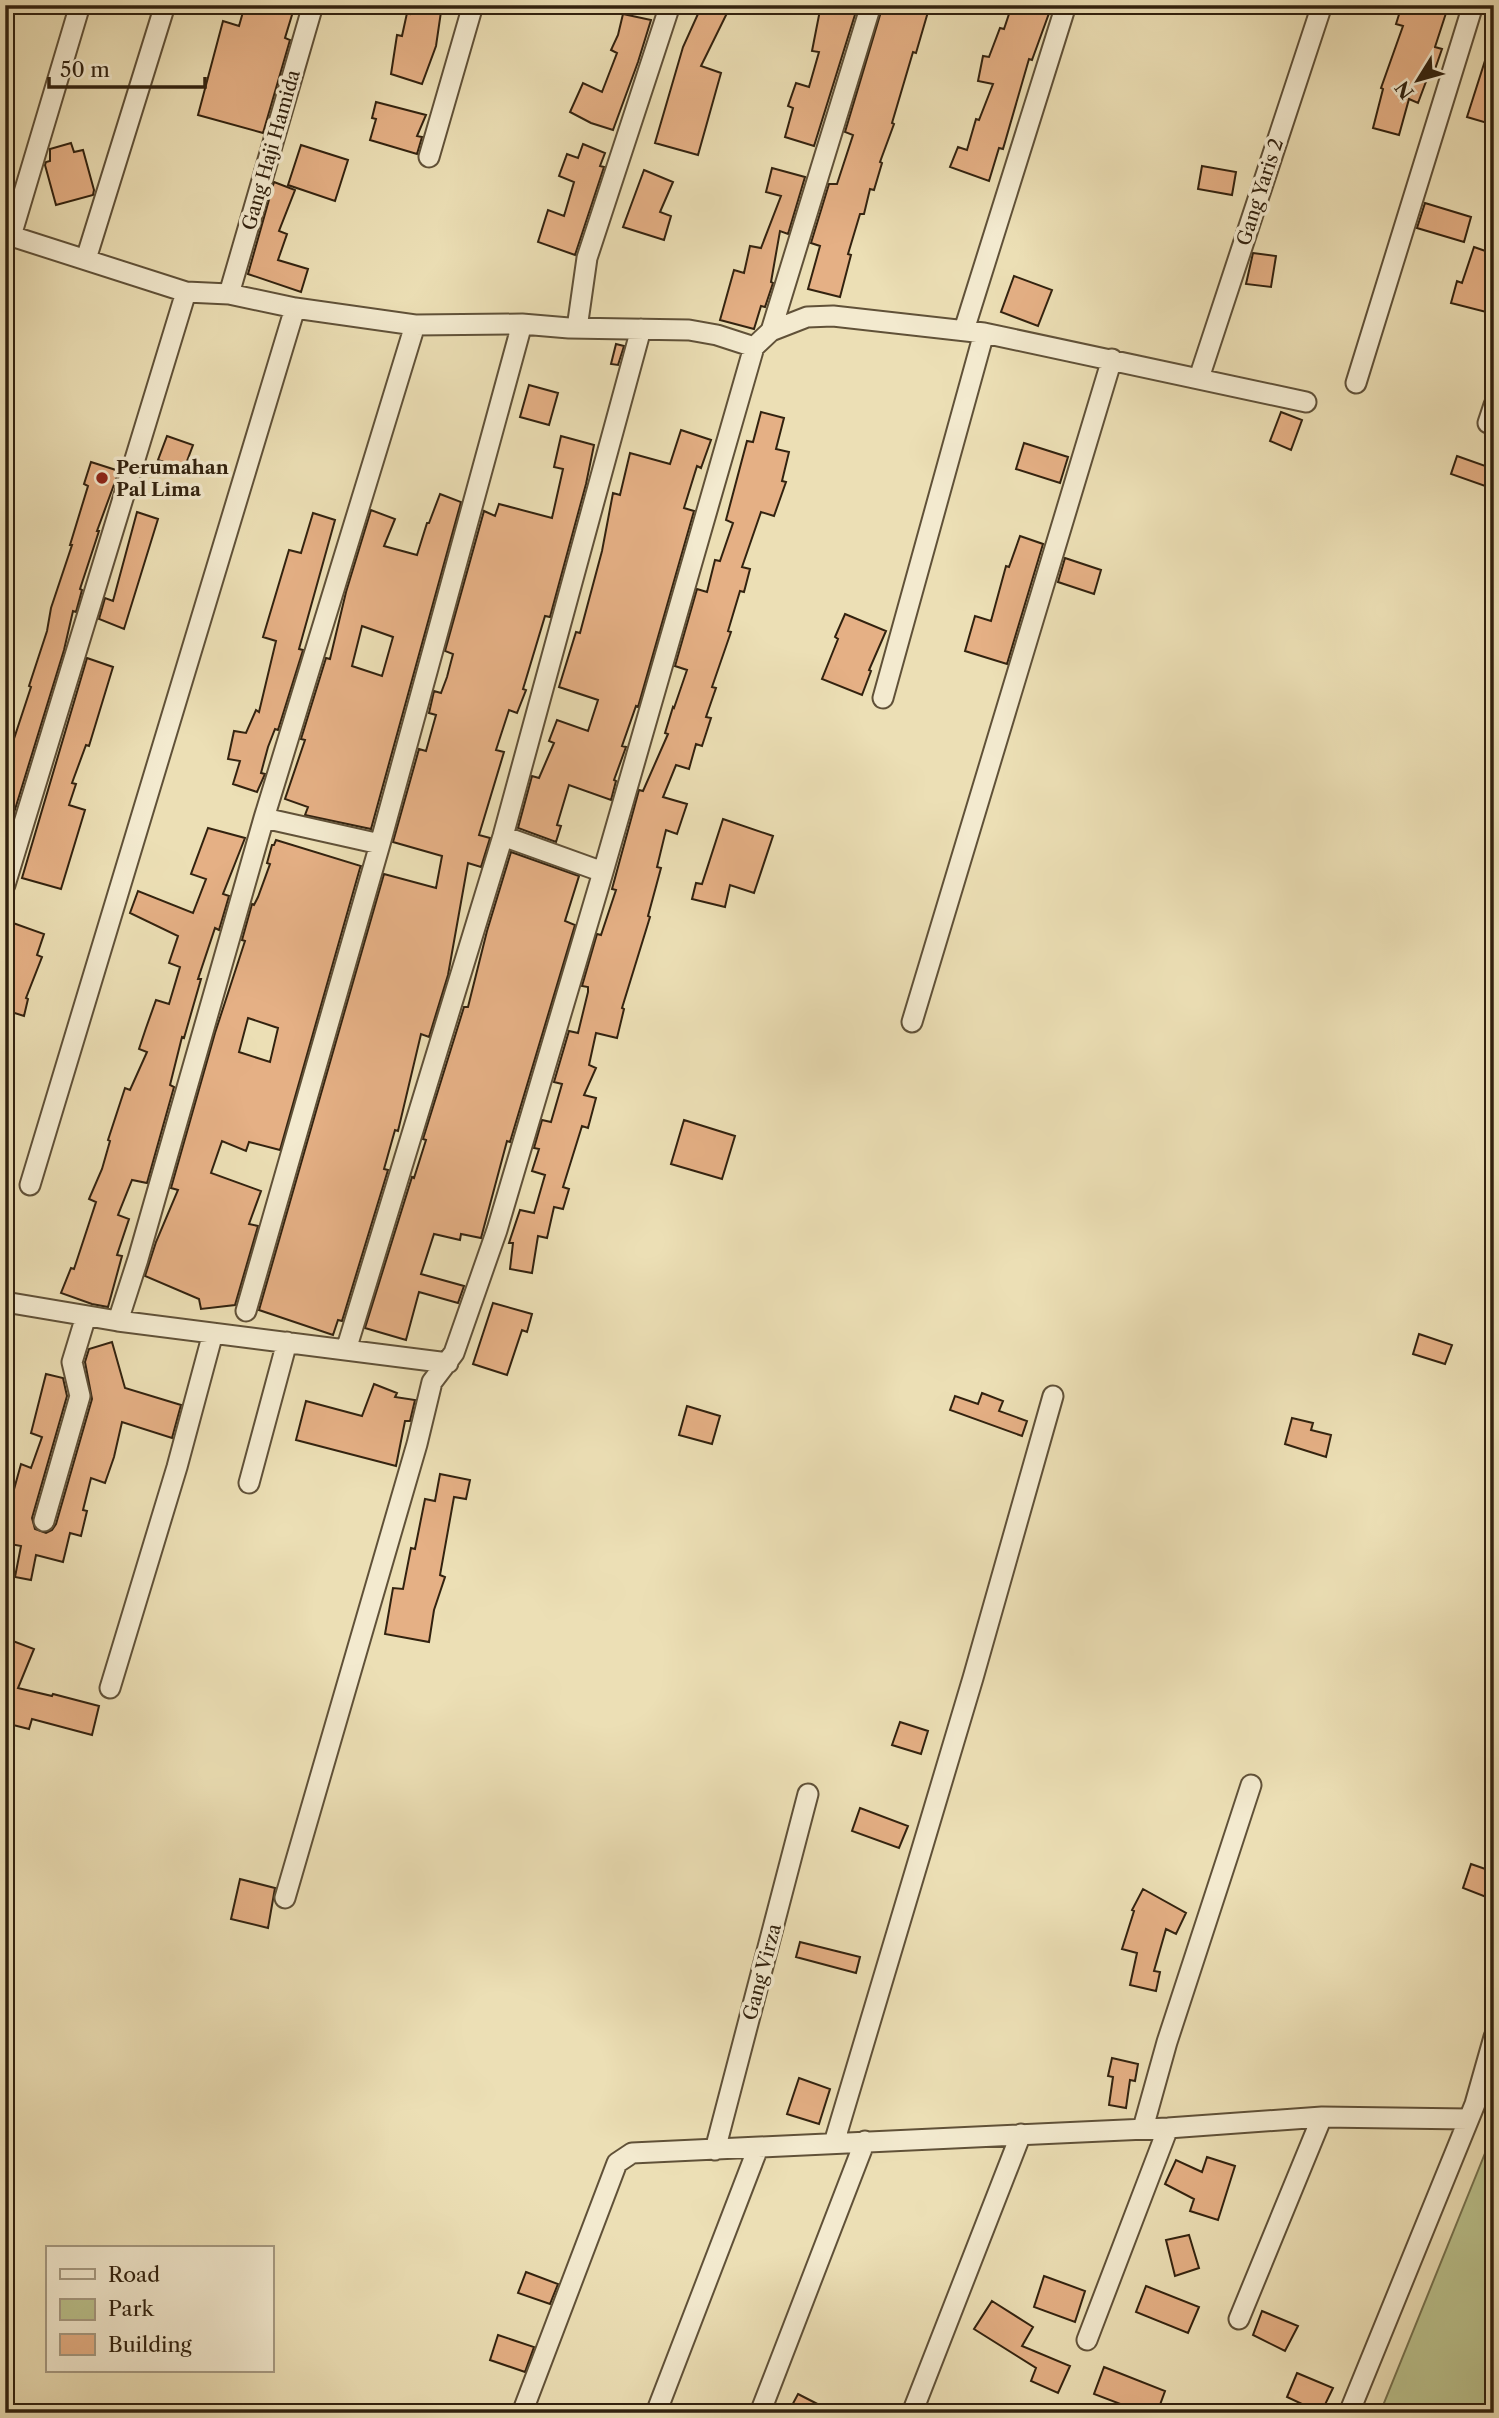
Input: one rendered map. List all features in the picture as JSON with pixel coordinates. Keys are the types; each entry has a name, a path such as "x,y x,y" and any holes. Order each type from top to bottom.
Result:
{"street":[{"path":"80,5 8,235 186,292 229,294 295,308 415,325 522,324 689,330 718,335 754,347"},
{"path":"86,259 165,5"},
{"name":"Gang Haji Hamida","path":"229,294 313,5"},
{"path":"429,157 473,5"},
{"path":"577,328 587,258 670,5"},
{"path":"771,331 871,5"},
{"path":"964,330 1066,5"},
{"name":"Gang Yaris 2","path":"1199,378 1322,5"},
{"path":"1356,383 1473,5"},
{"path":"5,885 186,292"},
{"path":"30,1185 295,308"},
{"path":"285,1898 417,1444 432,1382 454,1353 497,1230 754,347 771,331 807,317 834,316 984,333 1306,402"},
{"path":"246,1311 380,844 522,324"},
{"path":"118,1321 264,818 415,325"},
{"path":"345,1350 503,836 641,329"},
{"path":"883,698 984,333"},
{"path":"912,1022 1112,359"},
{"path":"264,818 380,844"},
{"path":"503,836 603,872"},
{"path":"5,1302 118,1321 448,1363"},
{"path":"44,1521 80,1396 72,1362 86,1316"},
{"path":"110,1688 177,1467 213,1333"},
{"path":"249,1483 287,1342"},
{"path":"834,2143 973,1678 1053,1396"},
{"path":"1143,2128 1187,1978 1251,1785"},
{"name":"Gang Virza","path":"715,2150 808,1794"},
{"path":"1349,2413 1479,2108 1494,2037"},
{"path":"522,2413 617,2163 632,2152 1168,2129 1479,2108"},
{"path":"1239,2319 1322,2117"},
{"path":"1087,2340 1168,2129"},
{"path":"912,2413 1021,2134"},
{"path":"760,2413 865,2141"},
{"path":"656,2413 758,2148"}],"green space":[{"path":"1494,2131 1494,2413 1380,2413"}],"building":[{"path":"245,5 295,5 285,38 290,40 263,133 198,115 223,21 239,26"},
{"path":"412,5 442,5 436,46 422,84 391,74 397,35 402,36 407,13 410,14"},
{"path":"702,5 731,5 701,66 721,73 698,155 655,143 683,47"},
{"path":"821,5 858,5 814,146 785,137 793,108 788,106 796,83 809,87 819,52 812,51"},
{"path":"883,5 930,5 916,53 913,52 874,190 870,189 864,214 860,214 848,254 851,255 840,297 808,289 820,246 811,243 829,184 837,184 853,135 845,132"},
{"path":"1012,5 1052,5 1032,60 1029,59 1003,149 999,148 989,181 950,167 958,147 967,150 976,119 979,120 993,84 978,81 983,56 989,57 1000,28 1004,29"},
{"path":"1402,5 1431,5 1447,10 1435,47 1442,49 1434,72 1430,71 1418,103 1409,99 1399,135 1373,128 1383,89 1381,88 1403,26 1396,24"},
{"path":"623,14 651,20 613,130 570,112 583,83 602,92 617,53 611,50"},
{"path":"1490,45 1494,45 1494,125 1467,117"},
{"path":"376,102 426,115 417,136 422,137 417,154 370,140 376,119 372,118"},
{"path":"71,143 74,152 83,150 93,195 56,205 45,165 50,161 50,149"},
{"path":"583,144 605,153 600,166 604,167 575,255 538,242 548,210 564,216 574,182 559,176 567,154 578,158"},
{"path":"301,145 348,160 335,201 288,185"},
{"path":"1202,166 1236,172 1232,195 1198,189"},
{"path":"772,168 805,177 788,234 780,231 771,282 773,283 765,307 761,306 754,329 720,320 734,270 744,273 750,246 761,248 781,196 766,192"},
{"path":"644,170 673,182 660,212 671,216 664,240 623,227"},
{"path":"274,182 295,190 279,231 287,234 278,260 308,269 301,292 248,274"},
{"path":"1425,203 1471,217 1464,242 1417,228"},
{"path":"1474,247 1494,254 1494,314 1451,303 1457,281 1462,283"},
{"path":"1253,253 1276,256 1271,287 1246,284"},
{"path":"1014,276 1052,290 1038,326 1001,312"},
{"path":"616,344 624,346 618,365 611,364"},
{"path":"529,385 558,393 549,425 520,417"},
{"path":"761,412 784,418 776,449 789,452 782,481 786,482 774,516 761,512 742,567 750,569 744,592 740,591 728,631 731,632 712,687 716,688 706,717 711,718 702,746 696,744 689,769 676,765 663,797 687,804 677,834 666,830 657,867 661,868 648,916 650,917 622,1008 624,1009 617,1038 596,1033 589,1065 596,1068 584,1095 596,1098 588,1128 582,1126 563,1187 569,1189 563,1209 554,1207 547,1238 538,1236 532,1273 510,1269 513,1243 509,1243 520,1210 534,1213 545,1175 532,1171 539,1149 534,1148 542,1120 551,1122 562,1084 554,1082 569,1031 578,1033 588,992 588,987 582,986 597,934 601,935 616,890 612,889 639,790 643,791 668,734 665,733 687,670 675,666 697,589 707,592 715,560 720,561 733,523 726,520 747,441 753,442"},
{"path":"1281,412 1302,420 1291,450 1270,441"},
{"path":"681,430 711,440 701,468 697,466 684,508 694,511 638,707 636,706 622,746 626,747 614,780 616,781 611,800 569,785 557,825 561,826 556,842 518,828 532,776 539,778 554,743 549,741 557,720 588,731 598,700 559,687 576,632 580,633 602,551 613,493 620,495 630,453 670,464"},
{"path":"167,436 193,445 184,469 158,460"},
{"path":"561,436 594,445 586,484 550,617 545,616 523,689 526,690 517,713 509,710 496,750 504,752 479,835 490,838 481,867 468,863 448,975 429,1037 421,1034 398,1131 395,1130 384,1169 388,1170 342,1321 338,1320 333,1335 259,1310 384,874 436,888 442,856 393,842 419,749 426,751 436,715 429,713 434,691 441,693 447,677 453,654 445,651 484,511 495,516 499,504 552,518 563,469 554,467"},
{"path":"1024,443 1068,457 1060,483 1016,469"},
{"path":"1457,456 1494,469 1488,487 1451,474"},
{"path":"91,462 119,471 97,531 76,612 73,611 64,650 5,842 11,815 5,813 5,766 72,545 88,486 84,484"},
{"path":"440,494 461,502 371,829 305,815 308,807 285,799 305,740 301,739 326,658 330,659 346,592 371,510 395,519 384,546 417,555","holes":["362,626 393,637 382,676 352,666"]},
{"path":"137,512 158,519 124,629 99,619 105,598 113,601"},
{"path":"313,513 335,520 299,649 303,650 278,730 275,729 268,747 261,773 265,774 257,792 233,784 240,761 228,759 234,731 246,733 256,710 259,712 276,641 263,637 289,550 301,553"},
{"path":"1020,536 1043,544 1007,664 965,651 975,616 991,621 1006,566 1009,567"},
{"path":"1065,558 1101,570 1094,594 1058,582"},
{"path":"845,614 886,631 869,670 871,671 862,695 822,679"},
{"path":"87,658 113,667 89,746 86,745 72,783 76,784 69,805 85,810 61,889 22,878"},
{"path":"723,819 773,836 754,893 730,885 725,907 692,899 696,883 702,884"},
{"path":"208,828 245,838 223,894 229,896 219,930 215,928 198,979 201,979 184,1038 182,1037 170,1085 174,1087 147,1183 132,1180 118,1215 129,1219 117,1255 122,1256 108,1307 92,1304 61,1293 71,1268 74,1269 96,1202 89,1199 102,1169 110,1141 108,1140 125,1088 130,1090 147,1052 139,1049 156,1000 169,1004 180,967 169,963 178,936 130,913 138,891 193,913 206,879 191,874"},
{"path":"276,840 361,866 280,1150 249,1142 246,1151 222,1141 211,1173 261,1191 249,1224 258,1226 235,1305 201,1309 199,1299 145,1276 178,1190 171,1188 215,1033 245,941 242,940 252,904 254,905 258,897","holes":["248,1018 278,1028 270,1062 239,1052"]},
{"path":"511,852 579,876 565,921 575,925 510,1142 507,1141 481,1238 461,1234 460,1240 434,1234 421,1274 464,1286 458,1303 419,1292 406,1340 365,1328 426,1140 423,1139 464,1007 468,1007"},
{"path":"13,923 44,934 37,955 42,957 26,998 24,1016 5,1010 5,945"},
{"path":"684,1120 735,1136 722,1179 671,1164"},
{"path":"493,1303 532,1314 527,1332 522,1330 507,1375 473,1364"},
{"path":"1419,1334 1452,1345 1445,1364 1413,1354"},
{"path":"112,1342 125,1388 181,1405 172,1438 122,1422 105,1483 91,1478 83,1510 87,1511 81,1536 70,1533 63,1562 36,1555 31,1580 15,1577 21,1546 5,1543 5,1522 21,1464 31,1468 42,1437 31,1433 46,1374 63,1378 67,1396 32,1518 35,1529 46,1533 56,1524 92,1399 85,1362 89,1349"},
{"path":"374,1384 397,1393 395,1397 415,1400 410,1421 405,1421 396,1466 296,1440 306,1401 362,1416"},
{"path":"982,1393 1003,1401 999,1411 1027,1421 1022,1436 950,1410 955,1396 978,1404"},
{"path":"687,1406 720,1416 712,1444 679,1435"},
{"path":"1292,1418 1313,1423 1311,1430 1331,1435 1326,1457 1285,1444"},
{"path":"440,1474 470,1480 466,1499 454,1497 440,1575 445,1577 434,1610 429,1642 385,1634 393,1588 403,1589 411,1548 415,1549 425,1499 435,1501"},
{"path":"5,1638 34,1649 18,1688 99,1706 92,1735 32,1719 29,1729 5,1723"},
{"path":"900,1722 928,1731 921,1754 892,1745"},
{"path":"860,1808 908,1826 899,1848 852,1831"},
{"path":"1471,1864 1494,1872 1494,1900 1463,1888"},
{"path":"240,1879 275,1888 268,1928 231,1919"},
{"path":"1143,1889 1186,1913 1176,1934 1166,1929 1154,1971 1160,1972 1156,1991 1130,1985 1137,1953 1122,1949 1134,1911 1132,1910"},
{"path":"800,1942 860,1957 856,1973 796,1957"},
{"path":"1112,2058 1138,2064 1135,2081 1130,2080 1126,2108 1109,2105 1113,2077 1108,2076"},
{"path":"799,2078 830,2089 819,2124 787,2114"},
{"path":"1207,2157 1235,2166 1218,2220 1190,2211 1194,2199 1165,2184 1176,2160 1202,2172"},
{"path":"1189,2235 1199,2268 1175,2276 1166,2240"},
{"path":"526,2272 558,2284 550,2304 518,2293"},
{"path":"1044,2276 1085,2291 1075,2322 1034,2307"},
{"path":"1146,2286 1199,2307 1188,2333 1136,2312"},
{"path":"992,2301 1033,2327 1022,2346 1070,2366 1058,2393 1031,2381 1036,2368 974,2329"},
{"path":"1262,2311 1298,2326 1285,2351 1253,2335"},
{"path":"498,2335 534,2347 525,2372 490,2360"},
{"path":"1104,2367 1165,2391 1157,2413 1144,2413 1094,2394"},
{"path":"1297,2373 1333,2388 1321,2413 1287,2397"},
{"path":"798,2394 835,2413 788,2413"}],"place":[{"name":"Perumahan Pal Lima","path":"102,478"}]}
